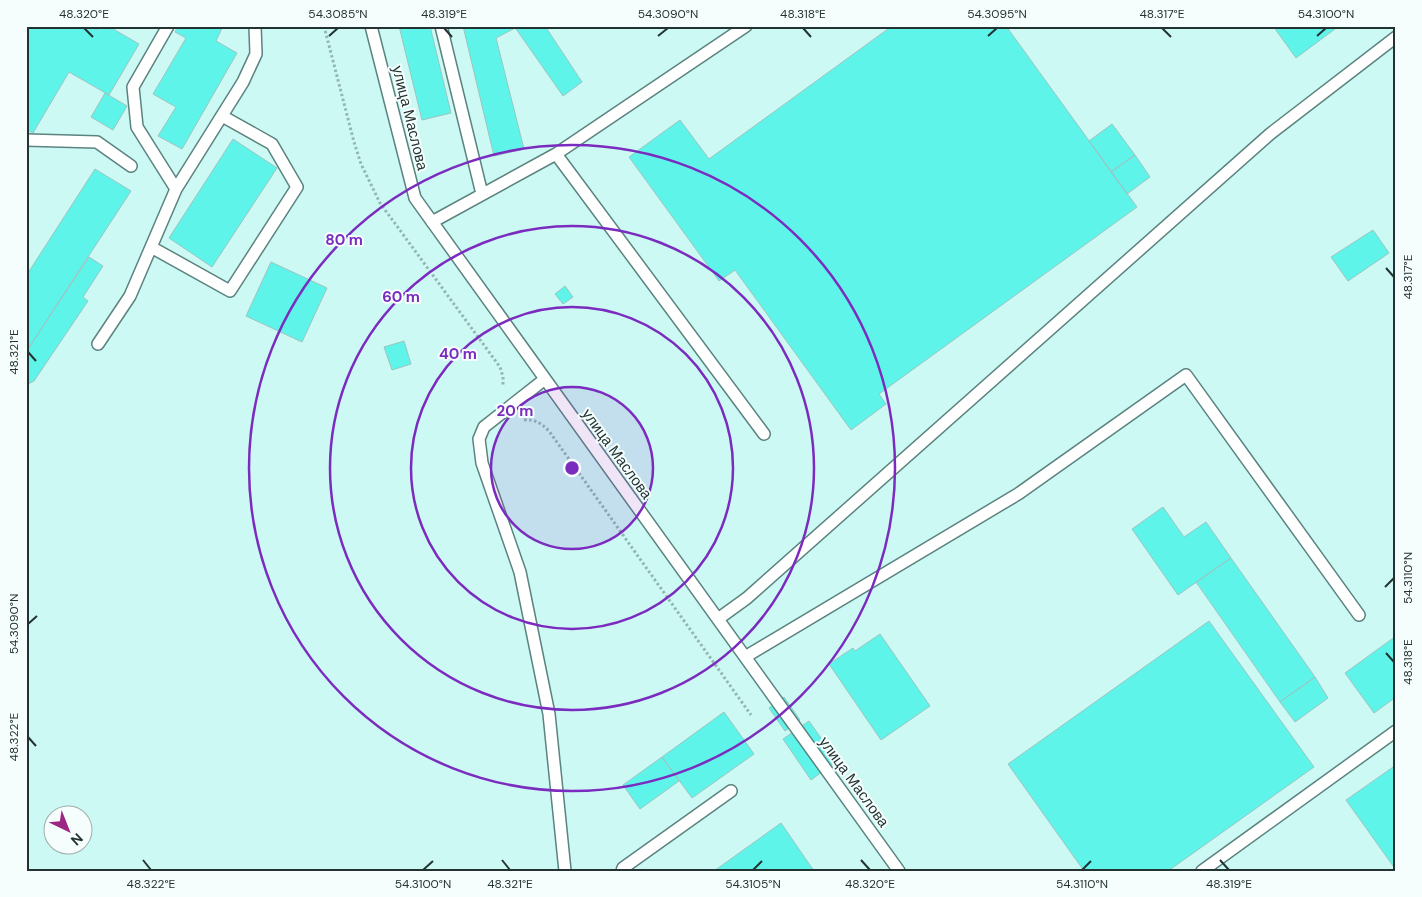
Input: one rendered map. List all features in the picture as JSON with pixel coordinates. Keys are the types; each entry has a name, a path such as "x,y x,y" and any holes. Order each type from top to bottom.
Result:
{"lane":[{"path":"168,26 133,87 137,127 176,189"},
{"path":"98,344 130,296 176,189 243,82 256,54 255,26"},
{"name":"улица Маслова","path":"371,26 415,198 899,871"},
{"path":"441,26 482,194"},
{"path":"432,222 556,154 746,26"},
{"path":"718,619 747,598 1270,134 1396,37"},
{"path":"151,247 230,291 297,186 272,144 222,116"},
{"path":"26,140 96,142 131,166"},
{"path":"556,154 764,434"},
{"path":"745,657 1018,494 1186,375 1359,615"},
{"path":"545,379 484,427 479,440 482,463 520,572 549,714 565,871"},
{"path":"1202,871 1396,732"},
{"path":"622,871 623,868 732,791"}],"path":[{"path":"502,412 511,424 519,421 534,420 542,424 549,431 751,715"}],"building":[{"path":"26,26 90,26 97,30 99,26 108,26 139,44 109,95 69,72 33,133 26,129 26,38 29,33 26,31"},
{"path":"178,26 223,26 216,41 237,53 182,149 158,136 176,107 153,94 186,38 175,32"},
{"path":"399,26 430,26 451,113 422,120"},
{"path":"463,26 514,26 515,28 496,38 524,149 494,156"},
{"path":"514,26 545,26 582,82 563,96"},
{"path":"892,26 1006,26 1137,207 879,394 886,404 851,430 735,270 719,281 629,157 680,120 709,159"},
{"path":"1273,26 1339,26 1296,58"},
{"path":"105,93 127,106 113,130 91,117"},
{"path":"1112,124 1135,155 1111,172 1089,141"},
{"path":"233,139 277,168 212,267 169,238"},
{"path":"1135,155 1150,177 1127,194 1111,172"},
{"path":"95,169 131,191 26,352 26,276"},
{"path":"1373,230 1389,253 1348,281 1331,257"},
{"path":"89,257 103,266 83,297 88,301 34,381 26,385 26,352"},
{"path":"271,262 327,288 302,342 246,316"},
{"path":"565,286 573,297 563,304 555,294"},
{"path":"404,341 411,364 392,370 384,347"},
{"path":"1163,507 1184,537 1206,522 1231,558 1178,595 1132,529"},
{"path":"1231,558 1315,677 1280,702 1196,582"},
{"path":"1209,621 1314,767 1168,871 1084,871 1008,764"},
{"path":"880,634 930,706 881,740 829,664 853,648 855,651"},
{"path":"1396,636 1396,697 1374,713 1345,673"},
{"path":"1315,677 1328,698 1295,722 1280,702"},
{"path":"784,697 800,720 785,731 769,708"},
{"path":"724,712 754,754 692,798 662,757"},
{"path":"809,721 837,761 811,780 783,739"},
{"path":"662,757 679,781 640,809 623,785"},
{"path":"1396,765 1396,870 1346,800"},
{"path":"781,823 814,871 714,871"}]}
